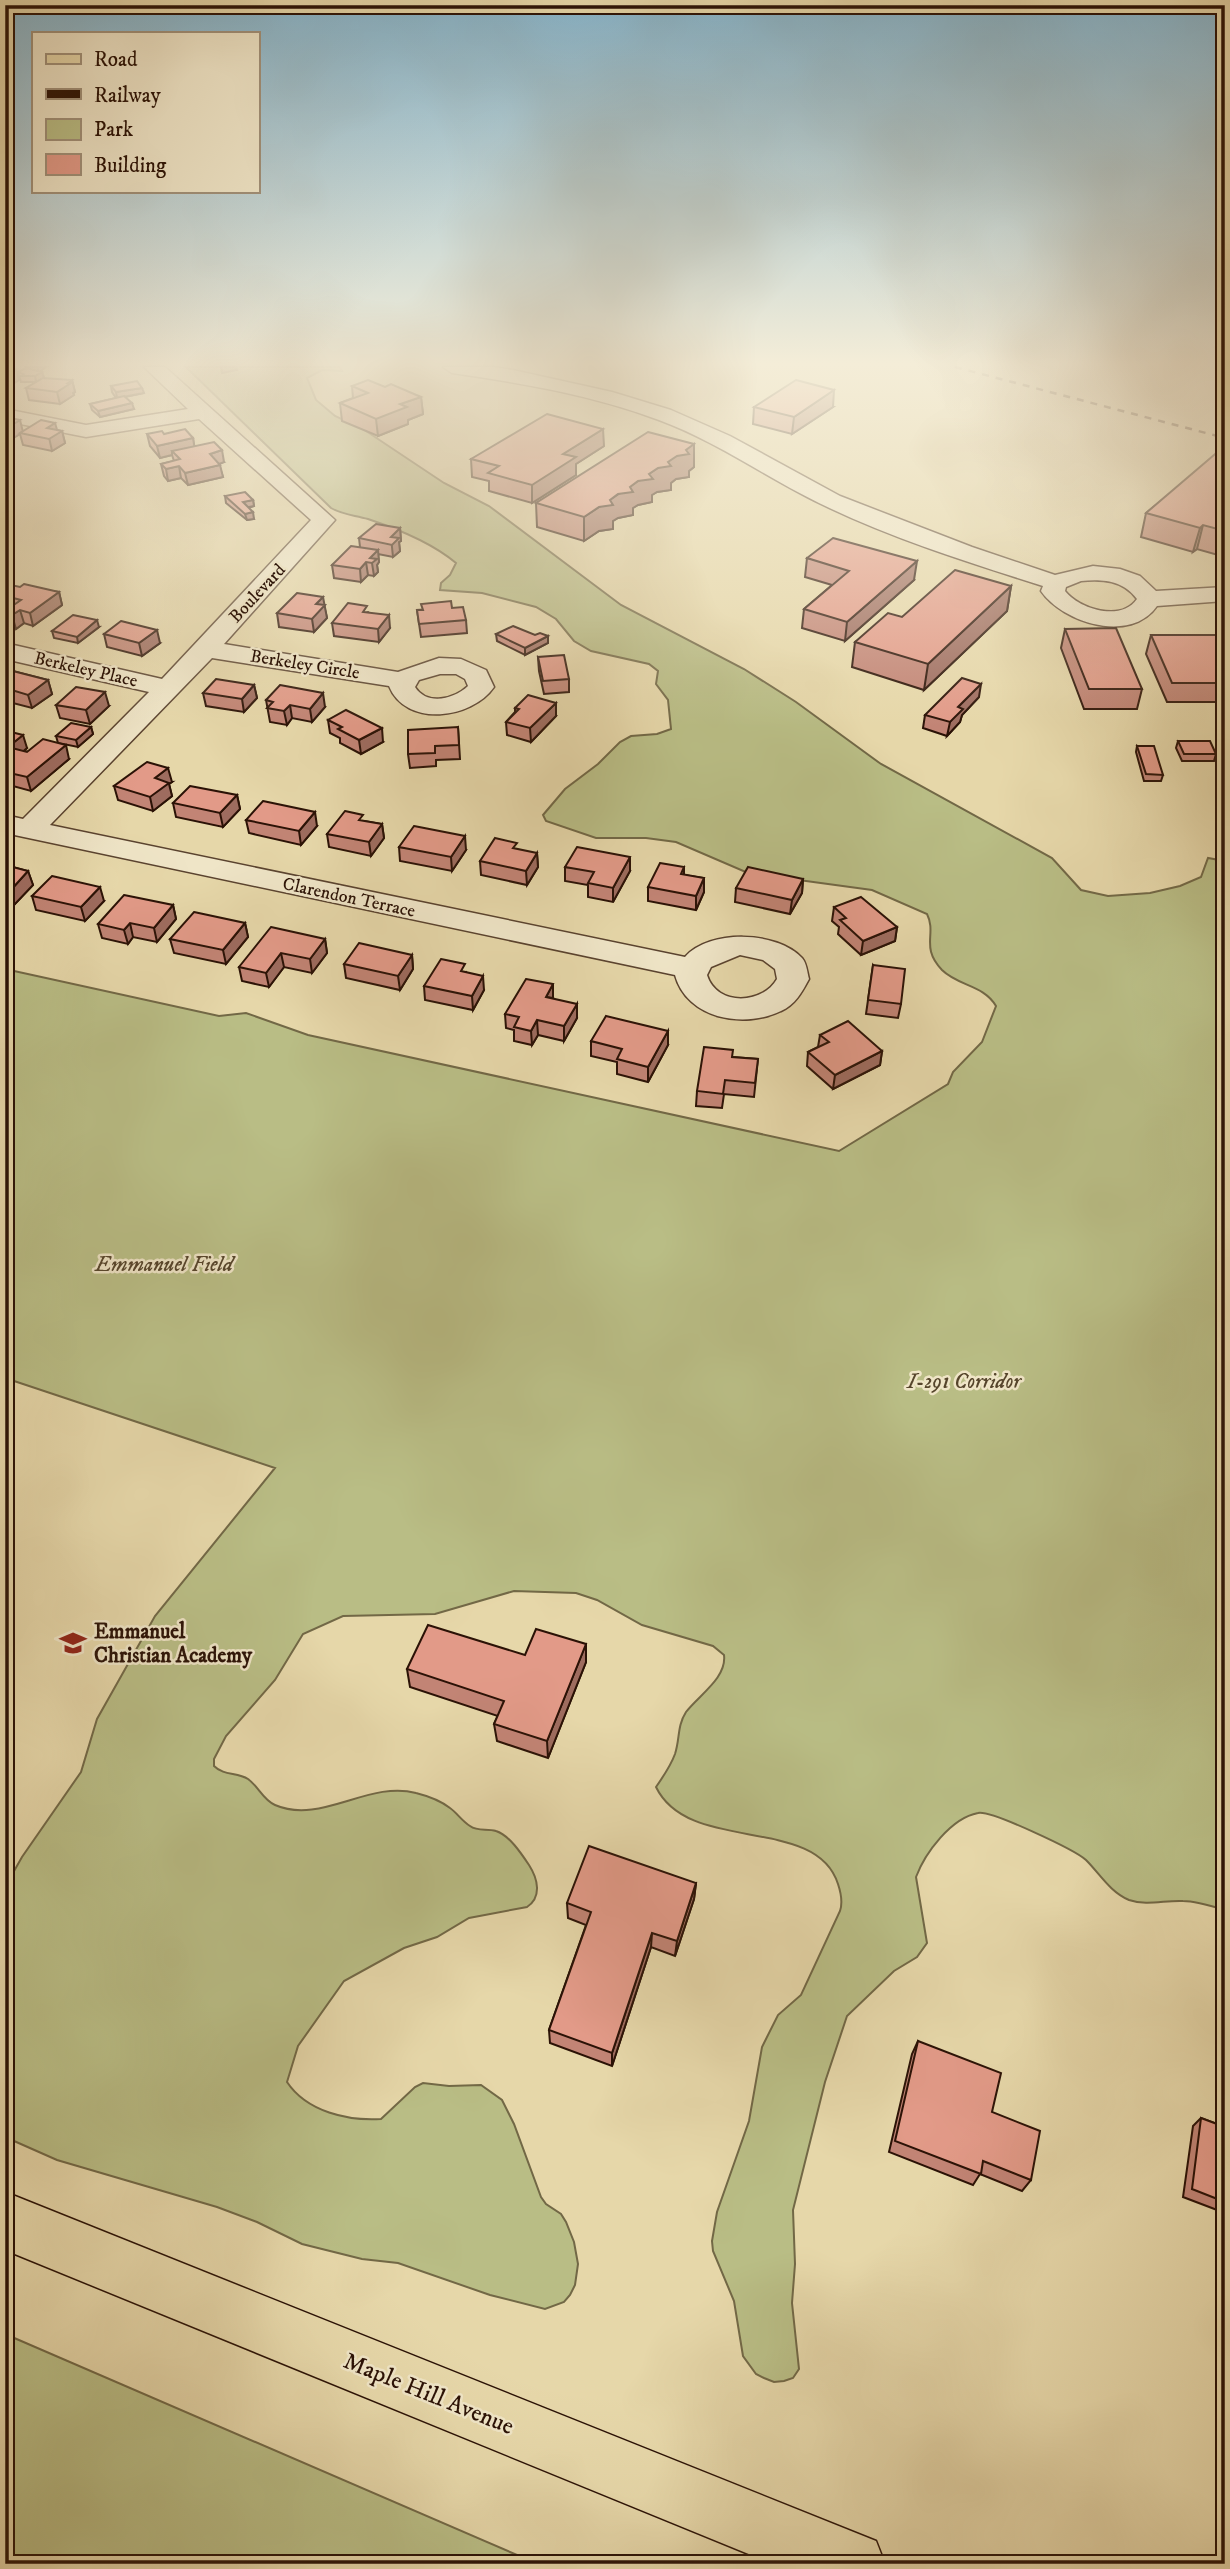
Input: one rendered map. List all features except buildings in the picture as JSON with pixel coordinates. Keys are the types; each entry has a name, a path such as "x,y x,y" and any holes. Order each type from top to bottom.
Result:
{"main road":[{"name":"Maple Hill Avenue","path":"5,2221 853,2564"}],"street":[{"name":"Boulevard","path":"16,827 168,688 324,520 288,487"},
{"path":"805,487 872,518 1056,583"},
{"path":"1082,574 1108,575 1133,582 1144,590 1149,598 1146,607 1136,613 1102,617 1084,614 1057,600 1053,591 1056,583 1067,577 1082,574"},
{"path":"1149,598 1225,594"},
{"name":"Berkeley Circle","path":"206,649 404,681"},
{"name":"Berkeley Place","path":"5,651 168,688"},
{"name":"Clarendon Terrace","path":"16,827 693,969"}],"green space":[{"path":"309,487 452,487 489,506 621,605 744,669 796,702 881,764 1052,858 1081,890 1108,896 1150,893 1180,886 1201,877 1208,858 1225,861 1225,1910 1188,1901 1149,1903 1129,1900 1111,1888 1079,1855 1033,1832 986,1814 968,1816 940,1838 916,1877 927,1943 917,1957 894,1971 847,2016 825,2082 793,2210 795,2264 792,2303 799,2369 793,2378 784,2381 774,2382 756,2374 743,2356 734,2301 713,2251 712,2241 717,2212 749,2121 762,2047 778,2015 801,1995 840,1911 840,1891 825,1863 805,1849 779,1840 695,1821 672,1808 656,1787 675,1754 683,1717 717,1679 724,1663 724,1655 713,1646 642,1625 597,1600 576,1593 514,1591 435,1614 343,1616 303,1634 275,1680 226,1736 214,1759 214,1766 218,1769 248,1779 271,1803 292,1810 327,1807 381,1792 398,1791 425,1796 446,1805 473,1828 493,1830 506,1836 529,1865 535,1876 537,1893 527,1907 469,1918 437,1937 404,1948 344,1981 298,2046 287,2082 305,2101 329,2112 355,2118 381,2119 415,2087 423,2083 449,2086 481,2085 502,2100 514,2124 541,2197 561,2214 574,2242 578,2264 575,2285 564,2302 545,2309 490,2295 398,2263 362,2259 302,2244 257,2222 217,2207 57,2160 5,2137 5,1887 22,1857 81,1772 97,1719 155,1616 275,1468 5,1378 5,969 219,1016 246,1013 308,1035 839,1151 948,1084 953,1072 982,1042 996,1006 985,994 948,975 935,962 930,947 930,921 927,914 872,890 748,873 676,842 646,838 596,838 546,821 543,815 565,789 598,764 620,742 631,736 657,734 671,729 668,700 656,684 658,671 649,664 591,651 574,641 556,619 536,607 482,593 440,590 441,583 450,575 456,563 425,542 368,519 331,508"},
{"path":"5,2334 538,2564 5,2564"}],"place":[{"name":"Emmanuel Christian Academy","path":"73,1643"}],"park label":[{"name":"Emmanuel Field","path":"164,1264"},
{"name":"I-291 Corridor","path":"964,1381"}]}
